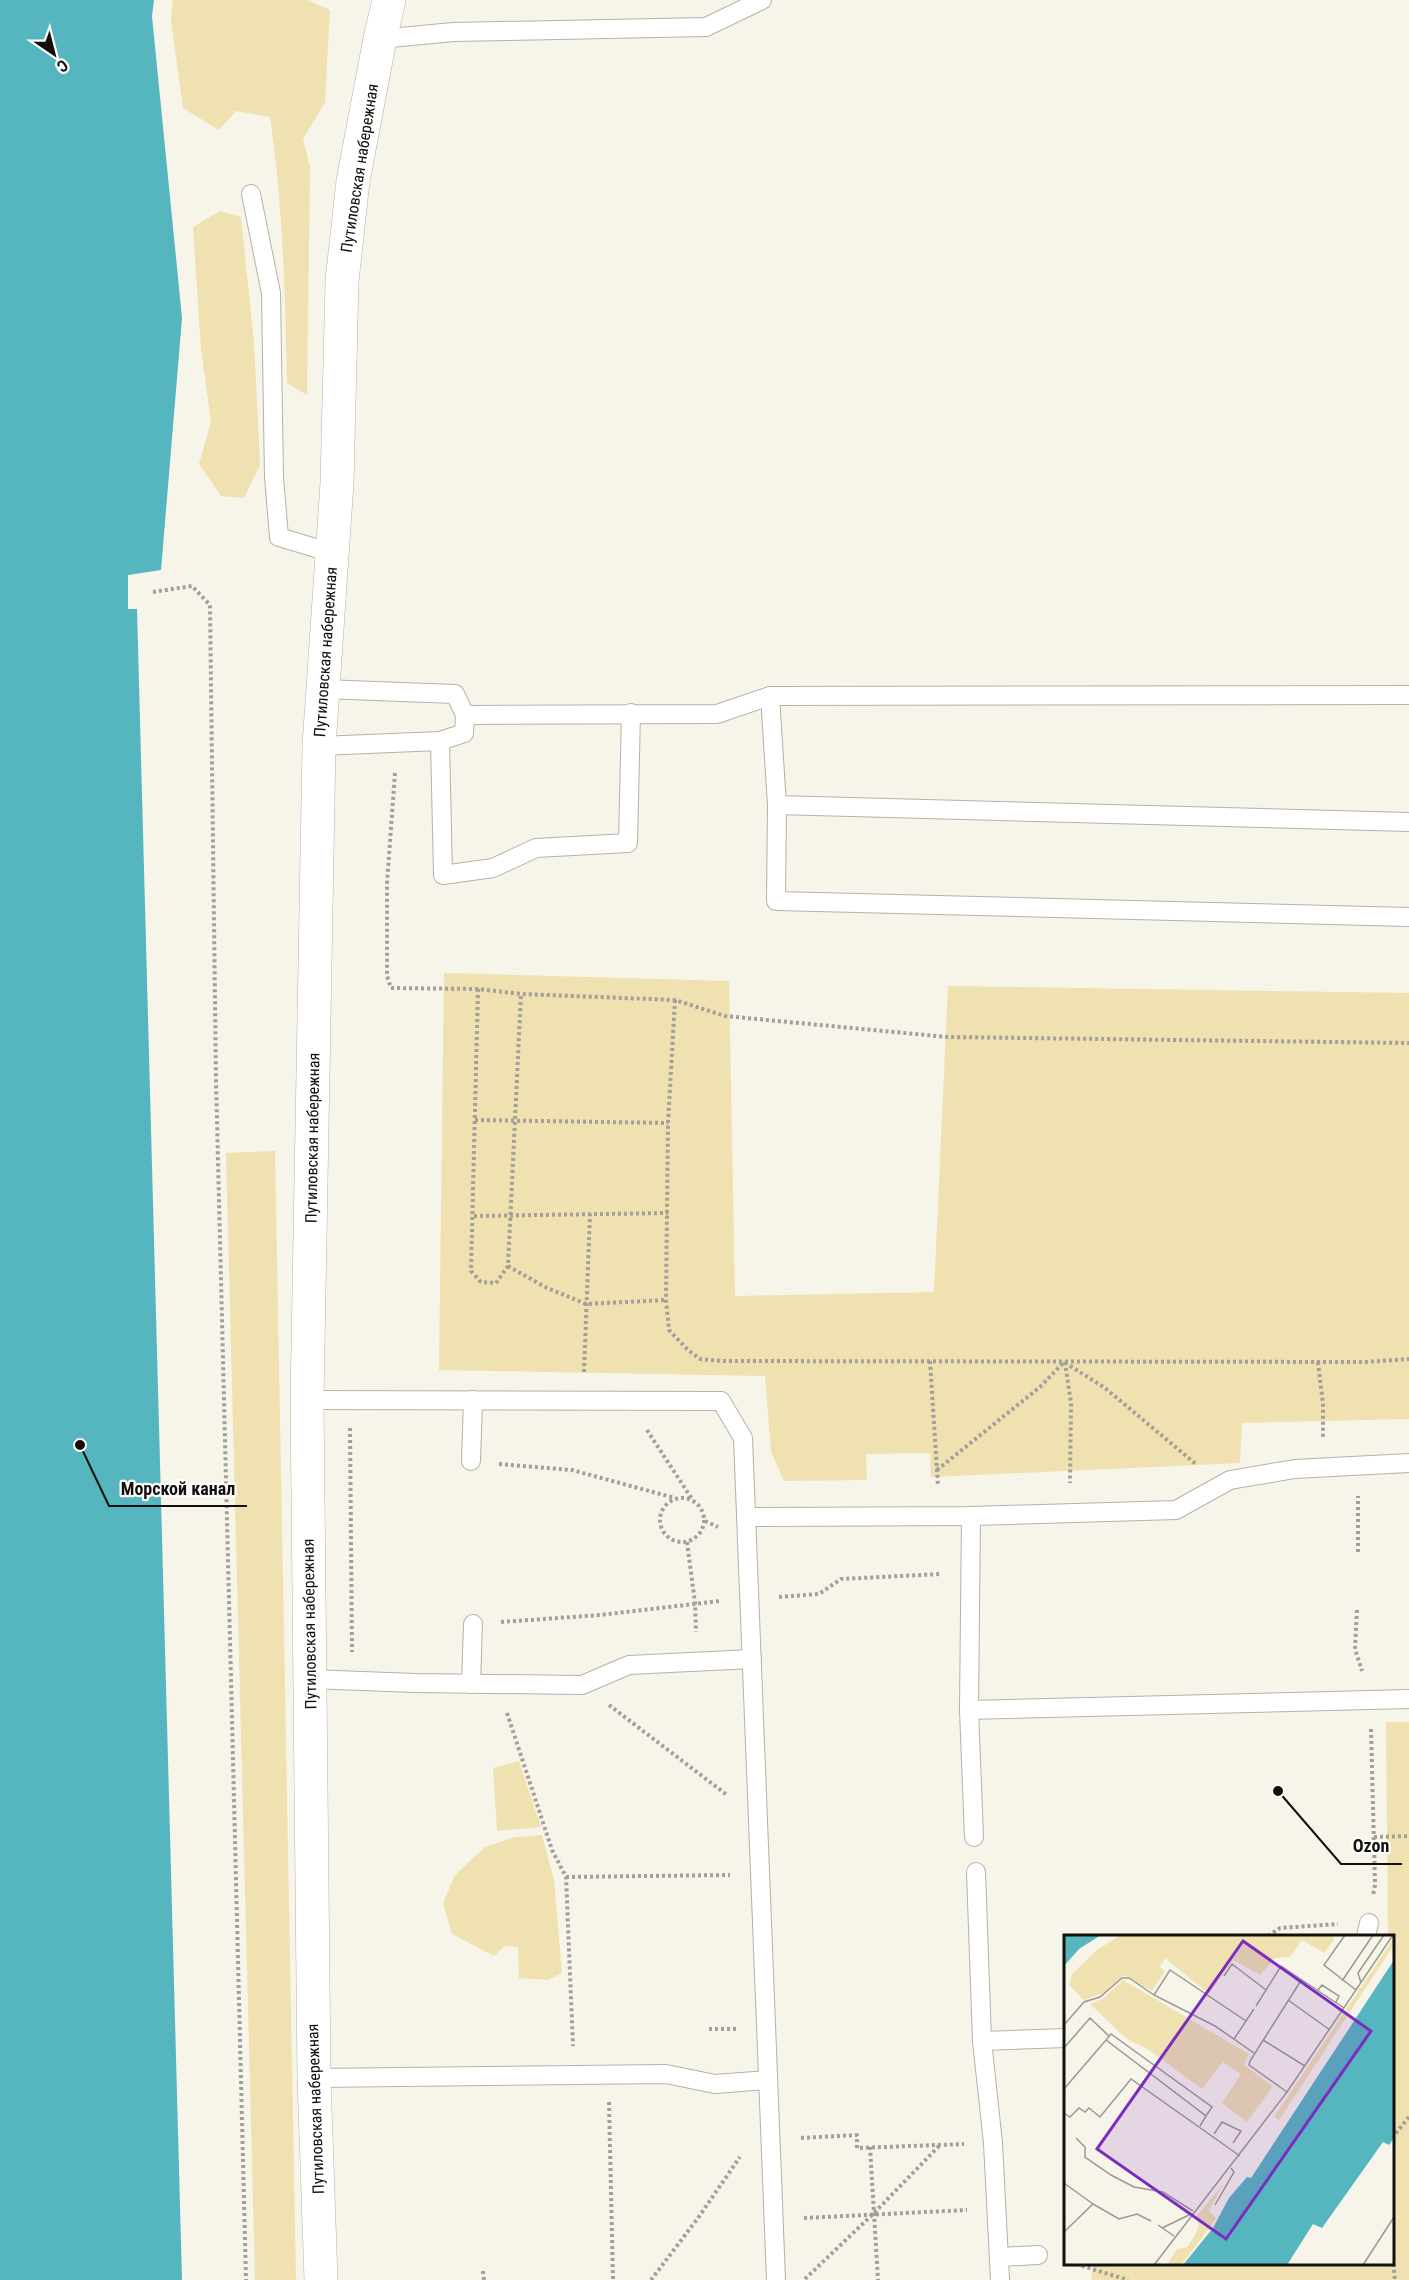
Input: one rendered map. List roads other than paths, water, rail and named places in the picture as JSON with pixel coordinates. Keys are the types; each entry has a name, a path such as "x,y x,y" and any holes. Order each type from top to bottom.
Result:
{"street":[{"name":"Путиловская набережная","path":"321,2280 314,2078 307,1400 319,746 336,483 342,281 353,181 389,0"}],"lane":[{"path":"380,39 453,32 706,27 762,0"},
{"path":"251,194 271,293 274,477 279,537 332,553"},
{"path":"319,746 440,741 464,733 465,715 455,694 323,689"},
{"path":"465,715 717,714 770,696 1409,694"},
{"path":"770,696 777,805 776,901 1409,917"},
{"path":"440,741 442,875 493,868 536,849 628,843 631,713"},
{"path":"777,805 1409,822"},
{"path":"307,1400 721,1401 743,1438 776,2280"},
{"path":"471,1461 472,1400"},
{"path":"746,1517 971,1516 1176,1510 1230,1480 1295,1469 1409,1463"},
{"path":"971,1516 969,1710 974,1837"},
{"path":"471,1684 473,1624"},
{"path":"309,1679 582,1685 629,1665 752,1659"},
{"path":"969,1710 1409,1699"},
{"path":"976,1872 982,2041 998,2208 1000,2280"},
{"path":"982,2041 1064,2038"},
{"path":"314,2078 666,2074 715,2084 768,2080"},
{"path":"1000,2257 1038,2255"}],"water":[{"path":"0,0 154,0 152,16 182,318 161,570 128,575 128,609 137,609 182,2280 0,2280"}],"place":[{"name":"Морской канал","path":"80,1445"},
{"name":"Ozon","path":"1278,1791"}]}
